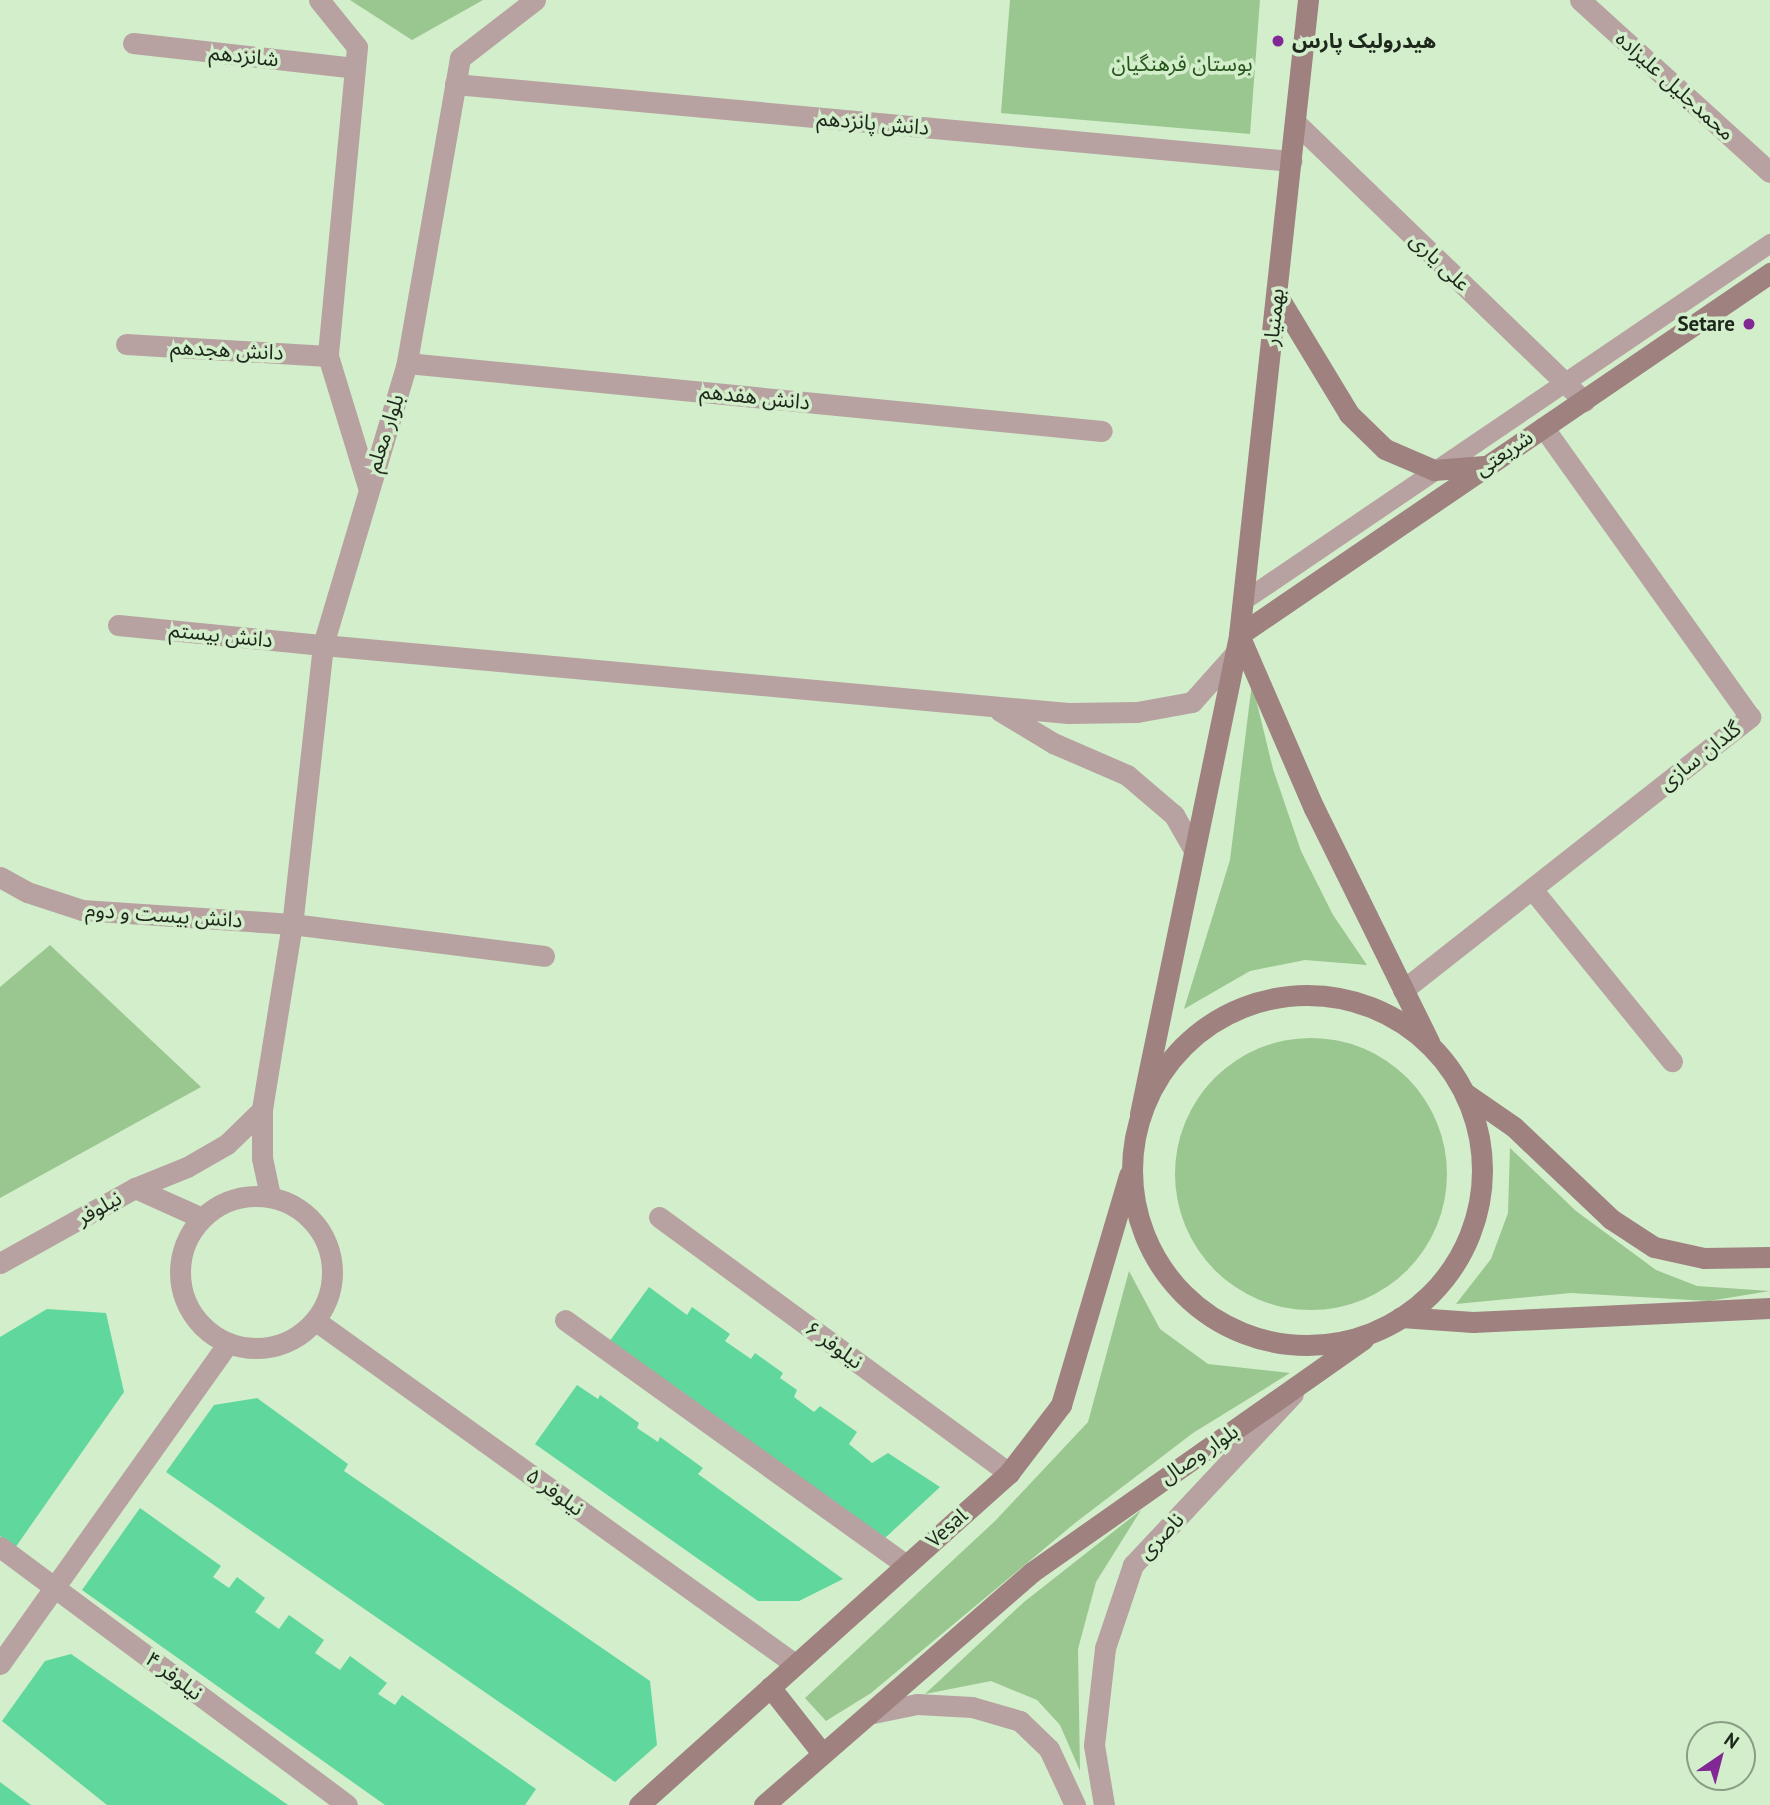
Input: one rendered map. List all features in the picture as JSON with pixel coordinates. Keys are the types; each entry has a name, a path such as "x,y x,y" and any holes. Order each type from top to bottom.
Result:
{"main road":[{"name":"بهمنیار","path":"1195,850 1244,600 1308,0"},
{"name":"شریعتی","path":"1239,635 1770,273"},
{"path":"1277,295 1349,414 1385,449 1434,470 1486,465"},
{"path":"764,1805 1032,1572 1298,1388 1367,1336 1418,1307 1457,1263 1480,1208 1482,1149 1465,1093 1430,1044 1403,990 1314,808 1239,635"},
{"name":"Vesal","path":"639,1805 1009,1473 1061,1405 1130,1170 1195,850"},
{"path":"1140,1114 1176,1053 1211,1022 1265,999 1325,995 1381,1011 1430,1044"},
{"path":"1465,1093 1514,1127 1592,1203 1654,1247 1704,1258 1770,1257"},
{"path":"1130,1170 1144,1235 1165,1275 1206,1314 1256,1339 1312,1346 1367,1336"},
{"path":"1401,1317 1473,1322 1770,1308"},
{"path":"770,1687 822,1753"}],"street":[{"name":"بلوار معلم","path":"319,0 357,47 328,356 368,487"},
{"name":"بلوار معلم","path":"368,487 407,363 460,58 535,0"},
{"name":"محمدجلیل علیزاده","path":"1580,0 1770,172"},
{"name":"شانزدهم","path":"133,43 355,68"},
{"name":"دانش پانزدهم","path":"456,85 1291,161"},
{"name":"علی یاری","path":"1295,122 1584,401"},
{"name":"دانش هجدهم","path":"126,344 328,356"},
{"name":"دانش هفدهم","path":"407,363 1102,431"},
{"name":"گلدان سازی","path":"1403,990 1750,717 1543,427"},
{"path":"270,1196 262,1158 262,1110 292,924 323,645 368,487"},
{"name":"دانش بیستم","path":"118,625 995,708 1138,712 1192,702 1233,656"},
{"path":"995,708 1053,743 1127,775 1174,815 1195,850"},
{"name":"دانش بیست و دوم","path":"0,877 27,892 82,910 292,924 544,956"},
{"path":"1532,889 1672,1061"},
{"path":"135,1188 187,1167 227,1144 262,1110"},
{"name":"نيلوفر","path":"0,1263 135,1188 202,1218"},
{"path":"245,1196 270,1196 295,1206 315,1223 328,1246 333,1272 328,1298 316,1321 285,1343 266,1348 228,1343 207,1330 190,1311 181,1287 180,1262 187,1238 202,1218 222,1203 245,1196"},
{"name":"نیلوفر ۶","path":"659,1217 1009,1473"},
{"path":"565,1320 906,1565"},
{"name":"نیلوفر ۵","path":"316,1321 795,1664"},
{"path":"0,1664 228,1343"},
{"name":"ناصری","path":"1104,1805 1094,1745 1105,1648 1133,1565 1298,1388"},
{"name":"نیلوفر ۴","path":"0,1548 347,1805"},
{"path":"873,1713 930,1705 972,1707 1020,1721 1049,1749 1075,1805"}],"lane":[{"path":"1244,600 1770,243"}],"green space":[{"path":"350,0 483,0 412,40"},
{"name":"بوستان فرهنگیان","path":"1010,0 1260,0 1250,134 1001,113"},
{"path":"1252,683 1273,769 1301,851 1333,915 1367,965 1305,960 1250,971 1184,1009 1230,860"},
{"path":"50,945 201,1087 0,1198 0,987"},
{"path":"1311,1038 1338,1041 1363,1048 1387,1061 1407,1078 1424,1098 1437,1122 1444,1147 1447,1174 1444,1201 1437,1226 1424,1250 1407,1270 1387,1287 1363,1300 1338,1307 1311,1310 1284,1307 1259,1300 1235,1287 1215,1270 1198,1250 1185,1226 1178,1201 1175,1174 1178,1147 1185,1122 1198,1098 1215,1078 1235,1061 1259,1048 1284,1041"},
{"path":"1510,1148 1576,1211 1656,1270 1697,1286 1770,1291 1709,1301 1571,1293 1456,1304 1491,1259 1508,1213"},
{"path":"1129,1271 1160,1329 1208,1364 1290,1373 1193,1433 1075,1523 871,1693 826,1721 805,1698 995,1521 1088,1422"},
{"path":"1141,1510 1096,1582 1078,1649 1080,1771 1060,1725 1037,1700 991,1681 925,1694 1024,1602"}],"building":[{"path":"649,1287 687,1315 692,1307 730,1334 725,1341 751,1359 755,1353 783,1373 780,1378 797,1390 794,1397 814,1412 820,1406 857,1432 849,1444 872,1463 888,1453 940,1487 885,1538 609,1342"},
{"path":"47,1309 106,1313 124,1392 15,1548 0,1536 0,1337"},
{"path":"577,1385 598,1399 600,1395 639,1423 637,1428 658,1442 660,1437 703,1468 698,1474 843,1579 799,1601 758,1601 535,1444"},
{"path":"257,1398 348,1464 344,1471 650,1681 657,1745 615,1782 166,1472 214,1405"},
{"path":"140,1508 221,1566 213,1577 229,1588 237,1577 265,1598 255,1612 279,1629 289,1615 324,1640 315,1653 340,1670 350,1656 387,1683 378,1694 395,1705 402,1695 536,1789 525,1805 385,1805 82,1590"},
{"path":"71,1654 288,1805 107,1805 2,1721 45,1661"},
{"path":"0,1782 31,1805 0,1805"}],"place":[{"name":"هیدرولیک پارس","path":"1278,41"},
{"name":"Setare","path":"1749,324"}]}
